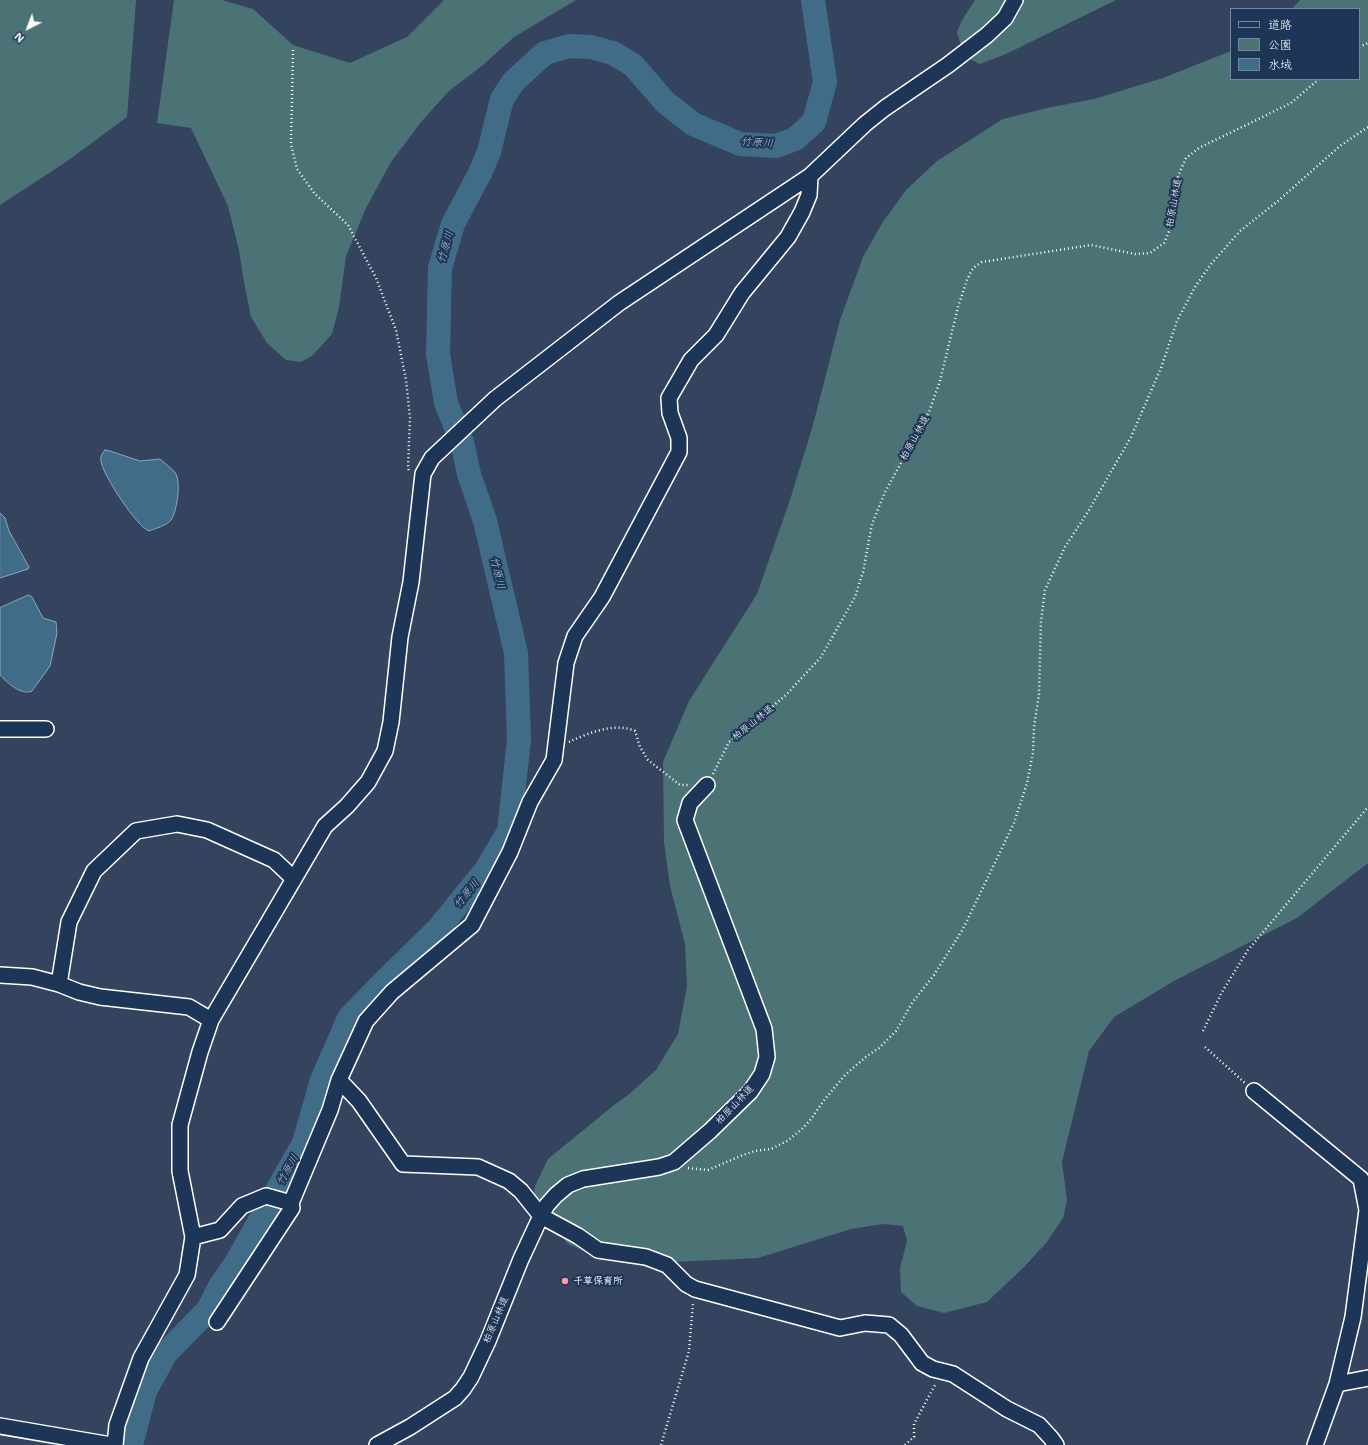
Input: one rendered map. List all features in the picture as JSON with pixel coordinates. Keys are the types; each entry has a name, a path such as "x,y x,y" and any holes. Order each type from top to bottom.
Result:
{"street":[{"path":"0,1426 113,1445 117,1425 141,1358 187,1275 193,1236 180,1171 180,1124 193,1073 211,1020 325,826 347,806 368,782 385,751 391,722 400,637 411,582 423,474 432,458 495,399 619,303 810,176 865,124 885,108 948,65 987,35 1006,18 1015,0"},
{"path":"289,1202 330,1110 339,1080 366,1021 392,992 472,925 510,852 530,802 554,760 566,663 575,636 602,597 679,452 679,438 670,413 669,398 691,360 716,335 742,293 788,237 802,212 809,195 810,176"},
{"path":"0,730 46,730"},
{"name":"柏原山林道","path":"377,1445 410,1427 455,1398 463,1389 471,1377 488,1341 521,1259 541,1216 556,1196 568,1185 583,1179 659,1167 674,1162 710,1131 750,1092 762,1074 767,1056 764,1029 685,820 690,803 707,786"},
{"path":"59,984 69,922 94,870 136,831 177,824 207,830 274,860 294,879"},
{"path":"0,975 32,978 59,984 79,992 100,997 189,1008 211,1020"},
{"path":"339,1080 359,1101 403,1164 478,1167 509,1181 521,1191 541,1216 578,1236 598,1250 646,1257 667,1265 686,1284 695,1289 840,1328 865,1323 889,1325 902,1335 922,1363 933,1369 953,1374 1007,1409 1039,1425 1056,1445"},
{"path":"1254,1091 1362,1179 1367,1210 1354,1317 1337,1384 1315,1445"},
{"path":"193,1236 220,1230 242,1206 266,1196 289,1202 292,1208 217,1322"},
{"path":"1337,1384 1368,1378"}],"path":[{"path":"293,50 291,144 297,169 314,193 348,225 376,278 394,324 406,380 410,418 408,468 412,476 421,487"},
{"name":"柏原山林道","path":"707,786 729,742 786,695 821,657 855,596 863,572 872,524 885,492 929,412 940,381 958,307 973,268 982,262 1091,245 1135,254 1150,253 1164,243 1171,228 1178,176 1186,158 1199,148 1291,102 1319,80"},
{"path":"674,1162 687,1168 708,1170 743,1155 755,1151 770,1149 787,1141 812,1119 825,1099 845,1075 879,1048 896,1031 912,1003 934,975 963,929 1014,823 1028,783 1033,753 1034,727 1039,694 1041,621 1045,590 1065,547 1090,510 1131,437 1161,368 1177,321 1195,287 1210,264 1240,231 1278,201 1340,146 1368,127"},
{"path":"555,749 586,734 607,729 628,727 636,730 640,747 648,760 680,785 707,786"},
{"path":"1203,1031 1222,992 1248,950 1368,807"},
{"path":"1205,1047 1254,1091"},
{"path":"661,1445 689,1351 695,1289"},
{"path":"905,1445 914,1437 914,1424 942,1371"}],"green space":[{"path":"0,0 136,0 127,117 66,162 0,205"},
{"path":"174,0 222,0 253,9 293,45 350,63 407,37 444,0 576,0 514,37 483,65 449,91 421,122 391,162 366,208 346,256 339,307 332,334 312,356 301,362 286,360 267,343 251,317 239,250 228,206 191,128 157,123"},
{"path":"975,0 1116,0 1006,54 980,64 964,56 957,32 962,20"},
{"path":"1300,0 1368,0 1368,863 1297,918 1174,981 1114,1017 1089,1051 1062,1162 1067,1200 1063,1218 1046,1243 1024,1267 987,1302 944,1313 917,1306 901,1292 900,1268 907,1241 903,1226 883,1224 851,1229 758,1258 652,1263 592,1254 568,1244 533,1201 535,1186 548,1159 628,1095 656,1070 678,1034 687,986 685,944 670,886 664,842 663,762 689,701 757,594 790,500 813,425 840,320 863,257 882,223 907,189 937,161 1003,119 1047,108 1094,99 1163,78 1230,51 1230,80 1360,80 1360,8 1293,8"}],"water":[{"path":"105,450 140,461 160,459 175,472 178,484 178,497 175,511 169,522 149,531 137,521 121,500 107,477 101,461 102,454"},
{"path":"0,513 5,518 9,531 29,567 28,569 0,578"},
{"path":"29,595 32,597 43,618 56,622 57,633 50,666 32,691 23,692 14,688 0,675 0,608"}],"waterway":[{"name":"竹原川","path":"131,1445 145,1391 166,1353 208,1310 220,1286 236,1263 304,1143 322,1080 349,1018 438,929 486,870 509,831 519,740 516,653 485,521 469,474 462,442 446,403 438,354 440,268 453,224 480,173 489,152 502,99 514,81 545,53 570,46 591,47 613,53 633,65 665,102 693,124 740,144 776,146 795,139 814,122 825,82 813,0"}],"place":[{"name":"千草保育所","path":"565,1281"}]}
